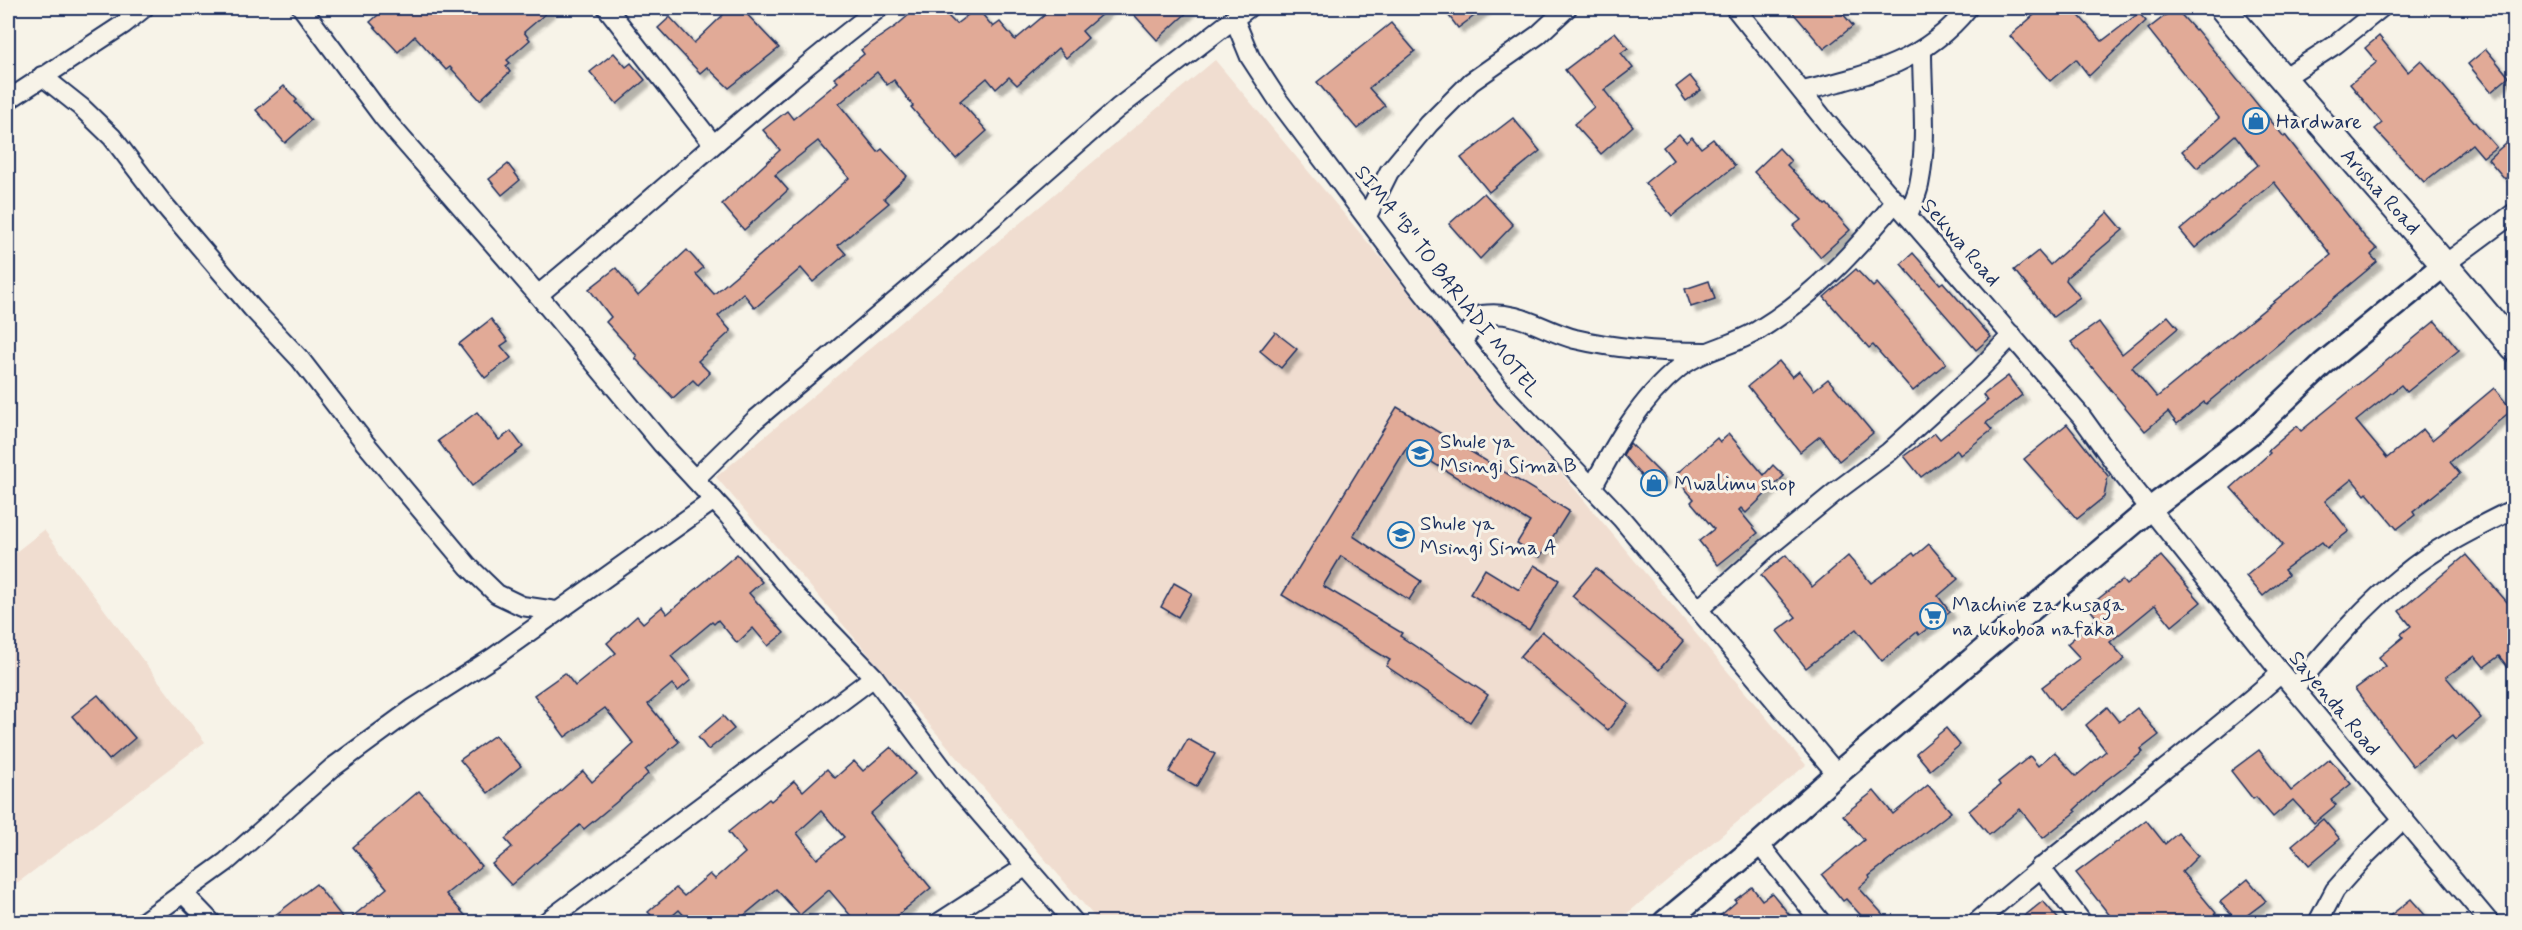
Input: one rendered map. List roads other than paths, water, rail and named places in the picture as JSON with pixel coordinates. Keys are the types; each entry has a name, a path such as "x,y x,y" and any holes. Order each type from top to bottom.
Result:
{"main road":[{"name":"Arusha Road","path":"2223,8 2282,79 2445,264 2514,348"}],"street":[{"path":"8,100 124,24 144,8"},
{"path":"302,8 383,117 538,295 662,444 795,594 874,677 952,781 1074,922"},
{"path":"607,8 713,144"},
{"path":"538,295 799,69 879,8"},
{"path":"1366,216 1389,172 1429,124 1471,82 1538,34 1567,8"},
{"name":"Sekwa Road","path":"1735,8 1902,208 2081,416 2150,509"},
{"path":"1803,91 1854,79 1894,65 1922,51 1954,25 1968,8"},
{"path":"2282,79 2336,44 2381,8"},
{"path":"695,479 755,420 957,249 1118,108 1238,12"},
{"name":"SIMA \"B\" TO BARIADI MOTEL","path":"1238,12 1250,57 1278,100 1462,342 1505,396 1592,488 1699,609 1837,774"},
{"path":"1462,342 1482,315 1500,313 1520,317 1575,339 1666,352 1706,352 1732,345 1790,309 1832,274 1902,208 1918,187 1922,166 1924,129 1922,51"},
{"path":"42,76 81,107 112,137 161,201 252,308 300,358 365,443 468,566 497,594 522,606 556,611"},
{"path":"1665,922 2150,509 2249,434 2323,364 2445,264 2514,213"},
{"path":"1699,609 1766,549 1889,452 1978,371 2012,335"},
{"path":"1592,488 1615,444 1638,411 1681,367 1706,352"},
{"path":"143,922 226,862 332,768 414,708 494,657 714,500"},
{"name":"Sayenda Road","path":"2150,509 2281,673 2489,922"},
{"path":"2294,688 2341,634 2403,574 2448,544 2514,509"},
{"path":"1977,922 2040,867 2232,717 2281,673"},
{"path":"546,922 874,677"},
{"path":"2318,922 2336,890 2366,855 2403,819"},
{"path":"1759,844 1821,922"},
{"path":"940,922 1025,867"},
{"path":"2040,867 2082,922"},
{"path":"183,893 211,922"}],"place":[{"name":"Hardware","path":"2256,121"},
{"name":"Shule ya Msingi Sima B","path":"1420,453"},
{"name":"Mwalimu shop","path":"1654,483"},
{"name":"Shule ya Msingi Sima A","path":"1401,535"},
{"name":"Machine za kusaga na kukoboa nafaka","path":"1933,616"}]}
